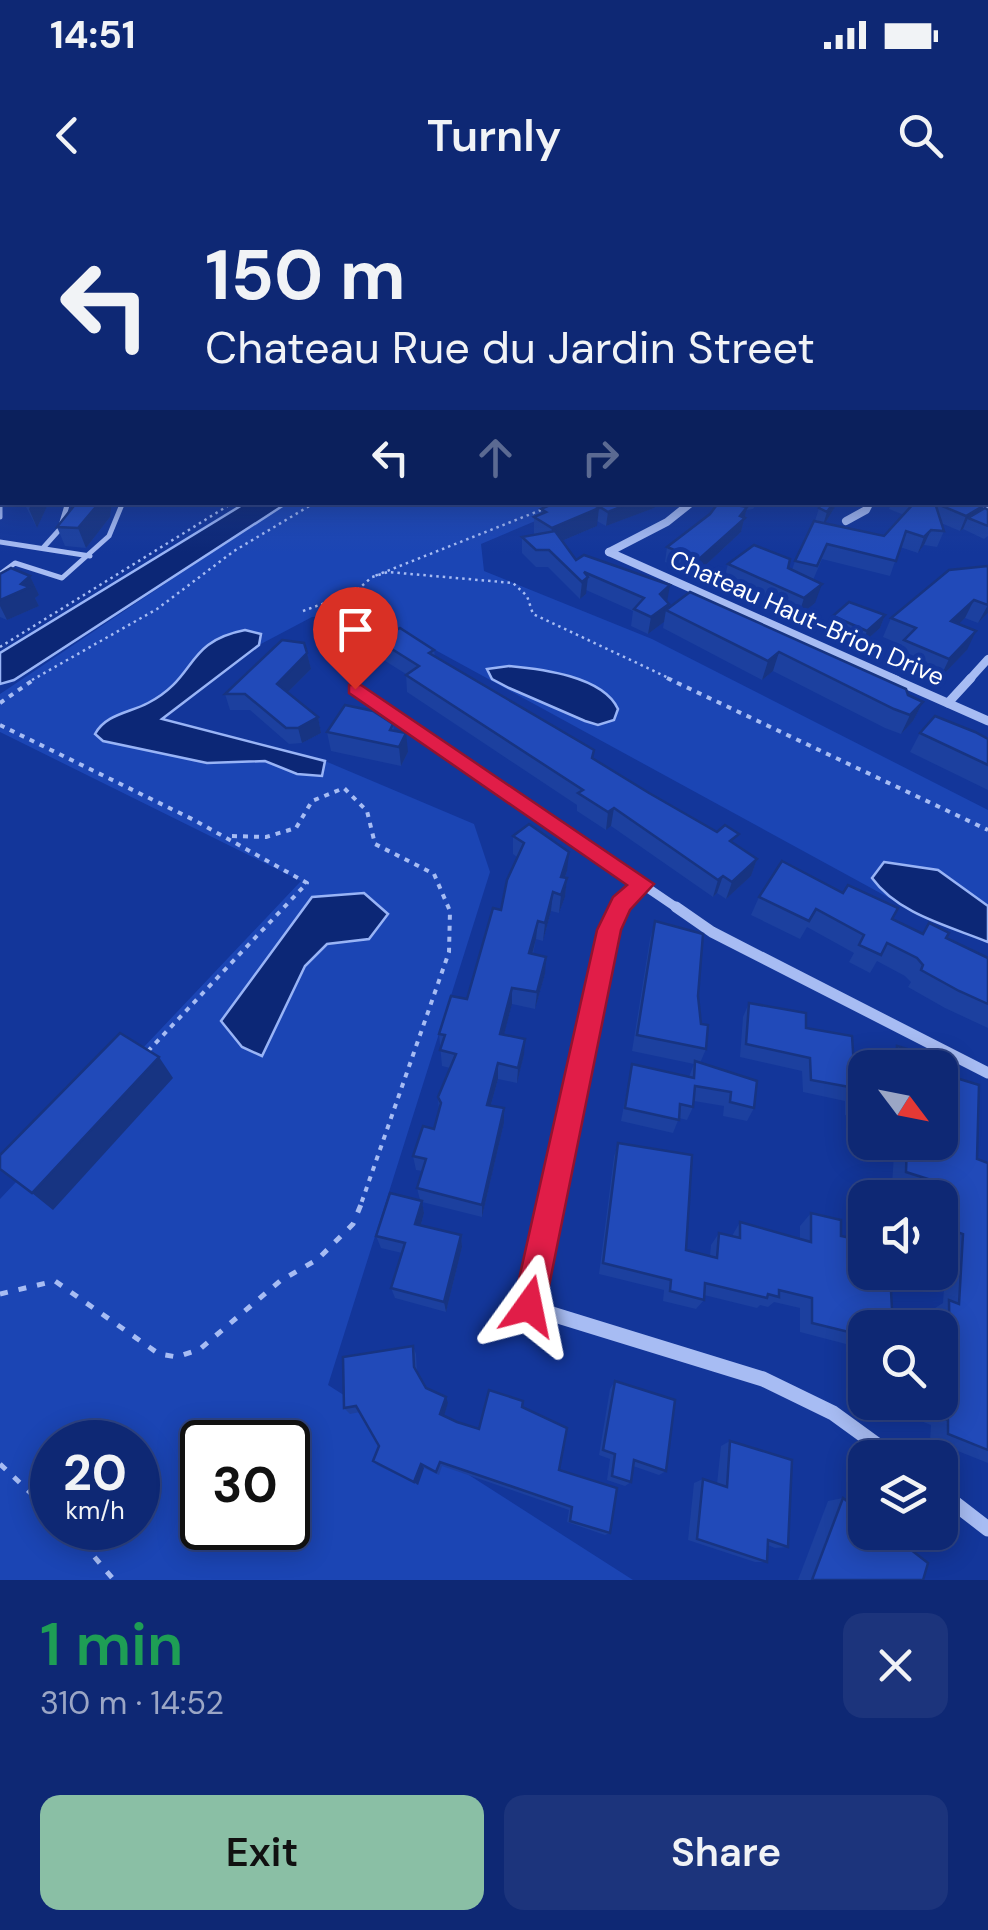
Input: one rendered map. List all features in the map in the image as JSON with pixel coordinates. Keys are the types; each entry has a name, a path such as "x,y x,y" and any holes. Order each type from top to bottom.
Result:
{"street":[{"name":"Chateau Haut-Brion Drive","path":"688,505 668,522 609,552 988,720"},
{"path":"846,521 868,505"},
{"path":"948,702 988,659"},
{"path":"355,689 712,932 988,1073"},
{"path":"642,884 622,904 609,930 529,1306 764,1379 833,1413 870,1440"},
{"path":"958,1506 988,1529"}],"lane":[{"path":"43,548 60,529 67,505"},
{"path":"0,574 15,563 62,578 90,556 118,524 122,505"},
{"path":"0,507 0,517"},
{"path":"0,542 90,556"}],"path":[{"path":"0,648 229,505"},
{"path":"0,703 63,659 157,610 234,550 311,505"},
{"path":"303,611 355,592 372,577 544,509"},
{"path":"372,577 388,572 513,583 527,596 533,614 988,830"},
{"path":"0,725 94,774 232,836 307,884 148,1050"},
{"path":"0,1294 55,1281 159,1354 176,1358 200,1349 280,1280 318,1259 353,1224 391,1128 398,1093 418,1050 449,952 450,911 434,874 388,854 375,844 374,827 362,803 344,788 321,794 296,828 285,833 232,836"},
{"path":"0,1464 30,1492"},
{"path":"89,1550 114,1580"}],"shaded area":[{"path":"242,505 284,505 14,680 0,684 0,653"},
{"path":"283,505 573,505 481,544 484,571 652,639 988,810 988,942 915,912 373,616 312,617 259,645 162,718 325,761 474,824 490,872 328,1385 633,1580 0,1580 0,1199 301,881 0,732 0,694"},
{"path":"245,630 261,634 259,645 162,719 325,761 322,776 297,774 265,761 207,763 103,741 95,734 112,718 164,693 211,643"},
{"path":"509,666 570,676 599,689 618,709 614,720 598,725 585,721 492,679 487,669"},
{"path":"884,862 938,870 988,906 988,942 925,918 896,901 872,878"},
{"path":"364,893 388,914 369,939 327,944 305,966 262,1056 242,1047 221,1021 312,897"}],"building":[{"path":"75,505 97,505 78,528 57,527"},
{"path":"550,505 599,508 552,528 534,517 546,512 541,509"},
{"path":"597,505 626,505 608,512"},
{"path":"717,505 747,507 740,516 745,518 698,560 667,547"},
{"path":"912,505 936,505 944,531 931,530 924,537 906,531 896,561 827,544 817,566 795,561 814,521 884,536"},
{"path":"940,505 983,506 966,516"},
{"path":"985,508 988,526 968,518"},
{"path":"555,531 576,560 584,555 670,585 660,594 669,604 651,617 634,609 644,598 584,572 588,577 582,582 549,550 536,550 522,537"},
{"path":"754,545 790,559 788,568 822,584 804,598 728,564"},
{"path":"988,566 988,605 974,600 951,621 976,631 949,659 904,640 916,628 891,618 949,570"},
{"path":"11,568 30,576 21,584 30,587 0,600 0,574"},
{"path":"690,592 906,689 908,695 923,702 910,715 779,652 768,661 666,610"},
{"path":"849,602 885,615 867,631 833,616"},
{"path":"374,610 379,640 400,628 434,650 429,653 594,750 592,758 649,793 717,832 725,825 739,834 730,841 757,859 732,882 723,876 718,880 614,808 608,812 578,793 583,790 406,675 419,666 379,641 380,646 362,635 330,638 328,615"},
{"path":"282,640 304,643 307,653 277,684 318,717 298,728 286,728 245,694 225,694"},
{"path":"345,705 373,711 393,724 390,730 406,733 399,747 327,732"},
{"path":"935,716 988,739 988,765 920,733"},
{"path":"529,824 569,852 561,877 567,878 561,895 553,892 545,923 538,921 529,953 546,957 537,992 512,988 500,1034 525,1039 518,1068 498,1063 487,1105 504,1108 482,1205 417,1188 426,1159 413,1156 423,1126 434,1129 441,1103 438,1097 456,1054 440,1050 445,1035 439,1034 451,996 467,999 493,908 501,910 507,880 524,843 513,836"},
{"path":"782,861 843,893 848,885 898,908 892,919 923,934 929,923 949,933 946,938 988,958 988,1004 921,970 923,965 917,958 887,943 881,955 859,945 864,935 816,909 809,921 759,897"},
{"path":"655,921 703,934 698,996 701,1024 708,1025 706,1049 637,1035"},
{"path":"749,1003 806,1013 806,1028 852,1036 848,1087 811,1080 810,1058 746,1044"},
{"path":"120,1033 159,1057 32,1193 0,1169 0,1155"},
{"path":"695,1061 757,1081 754,1108 730,1102 731,1092 695,1086 693,1107 680,1104 679,1120 625,1108 632,1064 694,1078"},
{"path":"958,1079 979,1085 977,1159 988,1163 988,1450 948,1434 948,1420 958,1420 958,1310 949,1310 949,1300 959,1304 963,1234 958,1232 958,1180 931,1180 906,1172 906,1160 958,1160"},
{"path":"618,1143 692,1155 686,1250 717,1258 719,1233 740,1238 740,1222 811,1242 811,1213 841,1220 841,1236 848,1237 848,1290 891,1290 892,1310 848,1310 848,1332 812,1323 812,1298 779,1290 779,1297 768,1294 767,1298 705,1283 704,1300 670,1291 671,1280 603,1263"},
{"path":"390,1193 422,1201 415,1224 461,1235 444,1302 391,1288 405,1243 376,1236"},
{"path":"413,1346 414,1367 426,1388 446,1397 440,1414 479,1429 489,1390 523,1401 522,1407 567,1428 559,1470 617,1488 610,1533 570,1521 572,1507 440,1462 436,1472 421,1464 414,1482 373,1461 379,1446 356,1406 344,1408 343,1357"},
{"path":"615,1381 675,1400 666,1471 634,1460 631,1482 612,1476 615,1454 603,1450"},
{"path":"730,1441 792,1460 788,1547 768,1540 767,1562 697,1539 703,1479 727,1487"},
{"path":"843,1498 848,1502 848,1550 911,1550 928,1563 923,1580 812,1580"}],"route":[{"path":"355,689 642,884 622,904 609,930 529,1306"}]}
